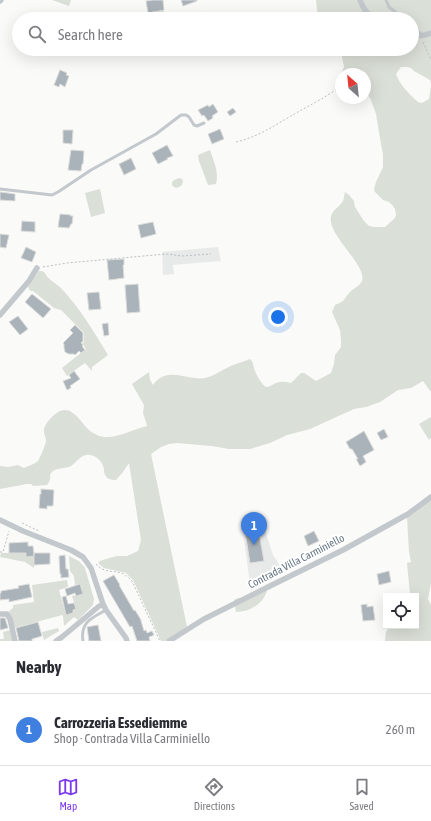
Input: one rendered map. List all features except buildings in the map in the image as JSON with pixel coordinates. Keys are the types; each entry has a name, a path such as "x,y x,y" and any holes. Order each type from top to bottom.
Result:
{"street":[{"path":"360,0 366,12"},
{"path":"419,36 423,36 431,32"},
{"path":"0,315 40,268"},
{"name":"Contrada Villa Carminiello","path":"169,641 204,620 343,550 408,514 431,497"},
{"path":"0,520 72,550 83,557 91,568 106,610 127,641"},
{"path":"56,641 103,604"},
{"path":"0,614 7,614 10,619 15,641"}],"lane":[{"path":"386,0 389,7 395,12"},
{"path":"419,31 423,36"},
{"path":"0,189 52,194 58,192 91,170 156,134 181,116 186,115 194,125 197,126 204,123"},
{"path":"83,641 82,635 84,625 106,610"}],"path":[{"path":"423,36 422,42 431,60"},
{"path":"236,142 254,136 273,126 335,90"},
{"path":"40,268 66,263 166,254 182,256 211,254"},
{"path":"0,552 3,552 9,531"}],"shaded area":[{"path":"52,0 71,0 69,6"},
{"path":"316,0 431,0 431,84 430,80 411,68 401,67 396,74 405,89 418,102 422,103 429,99 431,86 431,392 423,381 411,388 398,390 380,402 354,409 310,429 287,435 270,443 250,449 229,449 177,443 161,447 151,454 187,627 165,641 161,641 133,580 126,573 104,568 98,563 117,556 127,556 138,551 141,540 129,463 116,480 112,480 108,479 106,476 102,463 98,459 86,455 71,466 53,471 50,474 50,480 47,485 33,486 31,484 27,484 0,489 0,466 8,467 18,465 24,468 38,461 46,443 44,432 45,426 55,414 60,411 65,410 73,413 90,431 103,437 115,436 147,426 143,413 144,405 132,384 149,372 150,380 153,385 164,376 171,375 198,378 209,377 233,365 250,359 257,376 266,387 280,382 291,383 301,373 304,373 316,381 331,373 335,355 341,347 340,330 332,312 335,305 343,301 351,291 360,284 362,281 362,275 360,268 333,229 331,215 343,201 345,192 354,201 355,207 369,226 385,227 395,218 396,215 393,206 389,202 383,200 374,189 383,167 383,154 376,114 371,100 371,68 344,68 342,56 419,56 419,12 317,12"},
{"path":"164,10 164,12 151,12"},
{"path":"210,150 216,167 217,180 216,184 208,185 198,155"},
{"path":"179,178 183,181 182,185 175,188 172,185 172,182"},
{"path":"100,189 105,213 91,217 85,193"},
{"path":"218,247 221,261 173,265 174,274 163,275 162,252"},
{"path":"39,271 45,273 68,296 86,320 108,355 92,367 92,371 85,363 67,376 62,368 86,349 82,343 84,342 84,333 61,310 54,308 33,291 30,291 28,287"},
{"path":"431,417 431,438 429,440 419,424"},
{"path":"431,500 431,584 428,599 431,605 431,641 385,641 386,632 388,629 419,629 419,593 410,593 407,563 411,562 407,517"},
{"path":"263,524 273,555 285,573 251,591 242,525"},
{"path":"1,553 26,553 26,556 34,556 34,568 25,562 0,557"},
{"path":"69,556 79,561 85,568 94,599 93,605 78,620 74,617 64,626 62,615 14,628 9,611 13,608 13,605 34,602 32,585 67,580 68,587 59,590 66,615 73,613 73,610 76,609 72,596 83,594 80,584 75,585 74,576 70,571"},
{"path":"267,590 263,599 251,609 236,612 234,600"},
{"path":"58,628 59,631 44,640 42,632"},
{"path":"10,630 13,641 0,641 0,639 4,639 3,632"}],"place":[{"name":"Carrozzeria Essediemme","path":"254,545"}]}
